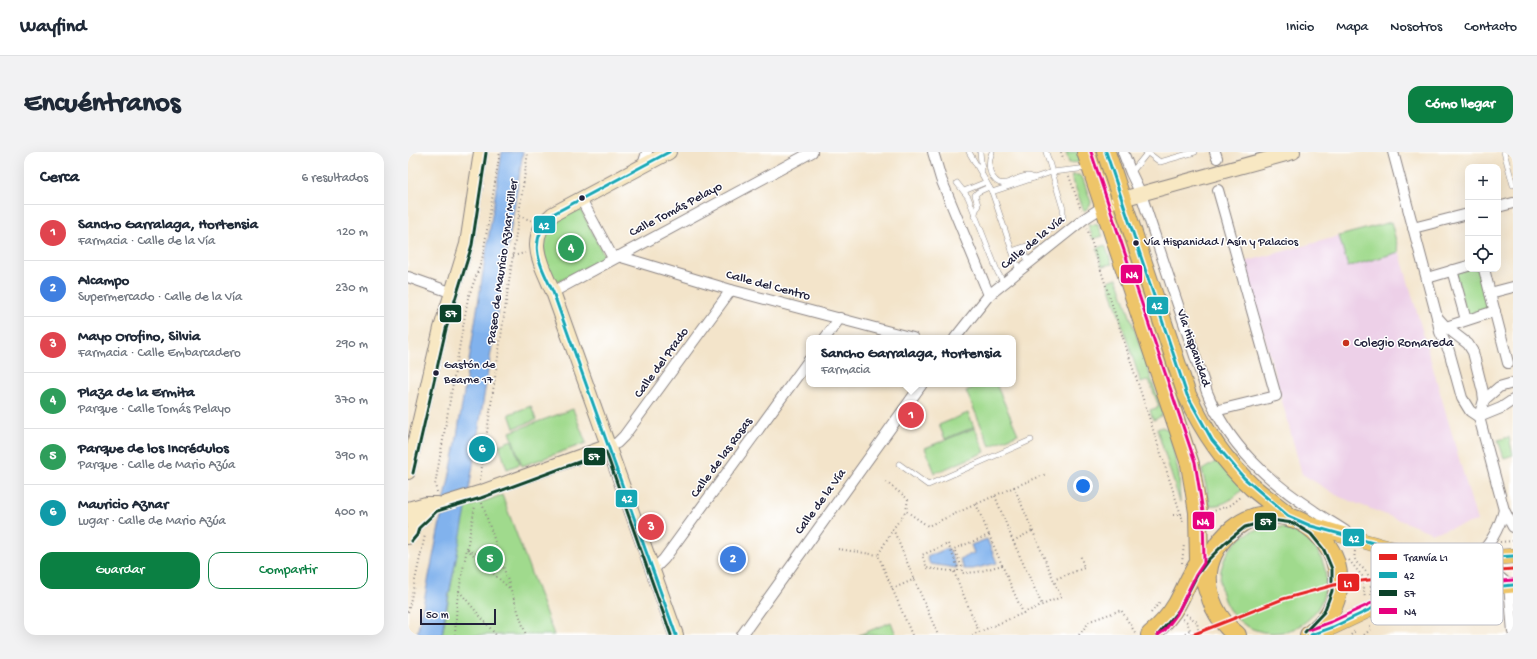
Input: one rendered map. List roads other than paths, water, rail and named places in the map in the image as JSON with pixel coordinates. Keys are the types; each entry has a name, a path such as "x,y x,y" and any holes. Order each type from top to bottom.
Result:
{"highway":[{"name":"Vía Hispanidad","path":"1106,152 1187,395 1197,417 1224,457 1252,486 1307,520"},
{"path":"1088,160 1190,464 1189,513 1199,562 1218,616 1233,633"},
{"path":"1150,635 1161,626 1172,611 1192,572 1209,551 1238,526 1258,517 1269,515 1307,520 1327,544 1336,563 1338,590 1330,612 1317,629 1310,635"},
{"path":"1208,590 1208,579 1212,559 1221,540"}],"main road":[{"path":"1307,520 1372,543"},
{"path":"1503,557 1513,556"},
{"path":"1310,635 1333,627 1371,610"},
{"path":"1341,635 1366,612"}],"street":[{"path":"408,472 441,328 467,244 481,152"},
{"name":"Calle Tomás Pelayo","path":"553,292 812,152"},
{"path":"933,152 941,179 989,295"},
{"name":"Vía Hispanidad","path":"1123,152 1141,194 1207,392 1215,411 1228,433 1252,462 1278,485 1307,520"},
{"path":"1122,199 1293,152"},
{"path":"1393,152 1438,325 1450,356 1462,398 1470,411 1479,417"},
{"path":"655,156 553,214 542,225 536,248 609,446 676,635"},
{"path":"1215,411 1276,396 1218,190"},
{"path":"581,198 616,257"},
{"name":"Calle de la Vía","path":"957,335 989,295 1084,219 1104,206 1122,199"},
{"path":"1501,206 1513,203"},
{"path":"1414,228 1465,215"},
{"name":"Calle del Centro","path":"616,257 731,290 902,335"},
{"path":"1427,278 1465,267"},
{"path":"1452,270 1466,320"},
{"path":"1485,272 1508,363"},
{"path":"408,277 453,292"},
{"path":"1490,293 1513,287"},
{"name":"Calle del Prado","path":"609,446 619,442 624,436 731,290"},
{"path":"1446,327 1495,311"},
{"path":"1437,317 1446,327 1468,344 1472,349 1482,382 1484,400 1479,417 1504,510 1513,527"},
{"path":"827,335 840,318"},
{"name":"Calle de las Rosas","path":"653,570 664,559 806,364"},
{"path":"1482,382 1499,387"},
{"path":"1484,400 1499,387 1513,383"},
{"name":"Calle de la Vía","path":"746,633 920,387"},
{"path":"1479,417 1501,408 1513,400"},
{"path":"414,526 431,508 475,494 609,446"},
{"path":"408,509 426,504 442,504"},
{"path":"1489,543 1493,538 1504,510"},
{"path":"1503,579 1511,585 1513,632"}],"lane":[{"path":"969,152 992,192 1019,271"},
{"path":"980,152 982,174"},
{"path":"992,152 989,168 995,180 998,182 1005,184 1028,176 1035,178"},
{"path":"1012,251 1035,243 1063,217 1063,210 1046,152"},
{"path":"1131,173 1148,152 1160,162 1195,152"},
{"path":"1504,152 1513,185"},
{"path":"992,192 1052,172 1067,169 1088,160"},
{"path":"957,183 968,197 974,216 998,273 1004,283"},
{"path":"964,190 988,184"},
{"path":"974,216 978,205 975,195 988,184"},
{"path":"1025,247 1029,262"},
{"path":"899,464 928,485 1031,440"}],"water":[{"path":"502,152 523,152 465,515 442,635 417,635 455,449"},
{"path":"987,539 997,563 973,569 964,569 960,559 974,553 971,545"},
{"path":"948,548 957,568 930,564 927,557"}],"tram line":[{"name":"L1","path":"1503,570 1513,569"},
{"name":"L1","path":"1192,635 1283,599 1338,584 1371,580"}],"place":[{"name":"Vía Hispanidad / Asín y Palacios","path":"1136,243"},
{"name":"Plaza de la Ermita","path":"571,248"},
{"name":"Colegio Romareda","path":"1346,343"},
{"name":"Gastón de Bearne 17","path":"436,373"},
{"name":"Sancho Garralaga, Hortensia","path":"911,415"},
{"name":"Mauricio Aznar","path":"482,449"},
{"name":"Mayo Orofino, Silvia","path":"651,527"},
{"name":"Parque de los Incrédulos","path":"490,559"},
{"name":"Alcampo","path":"733,559"}]}
